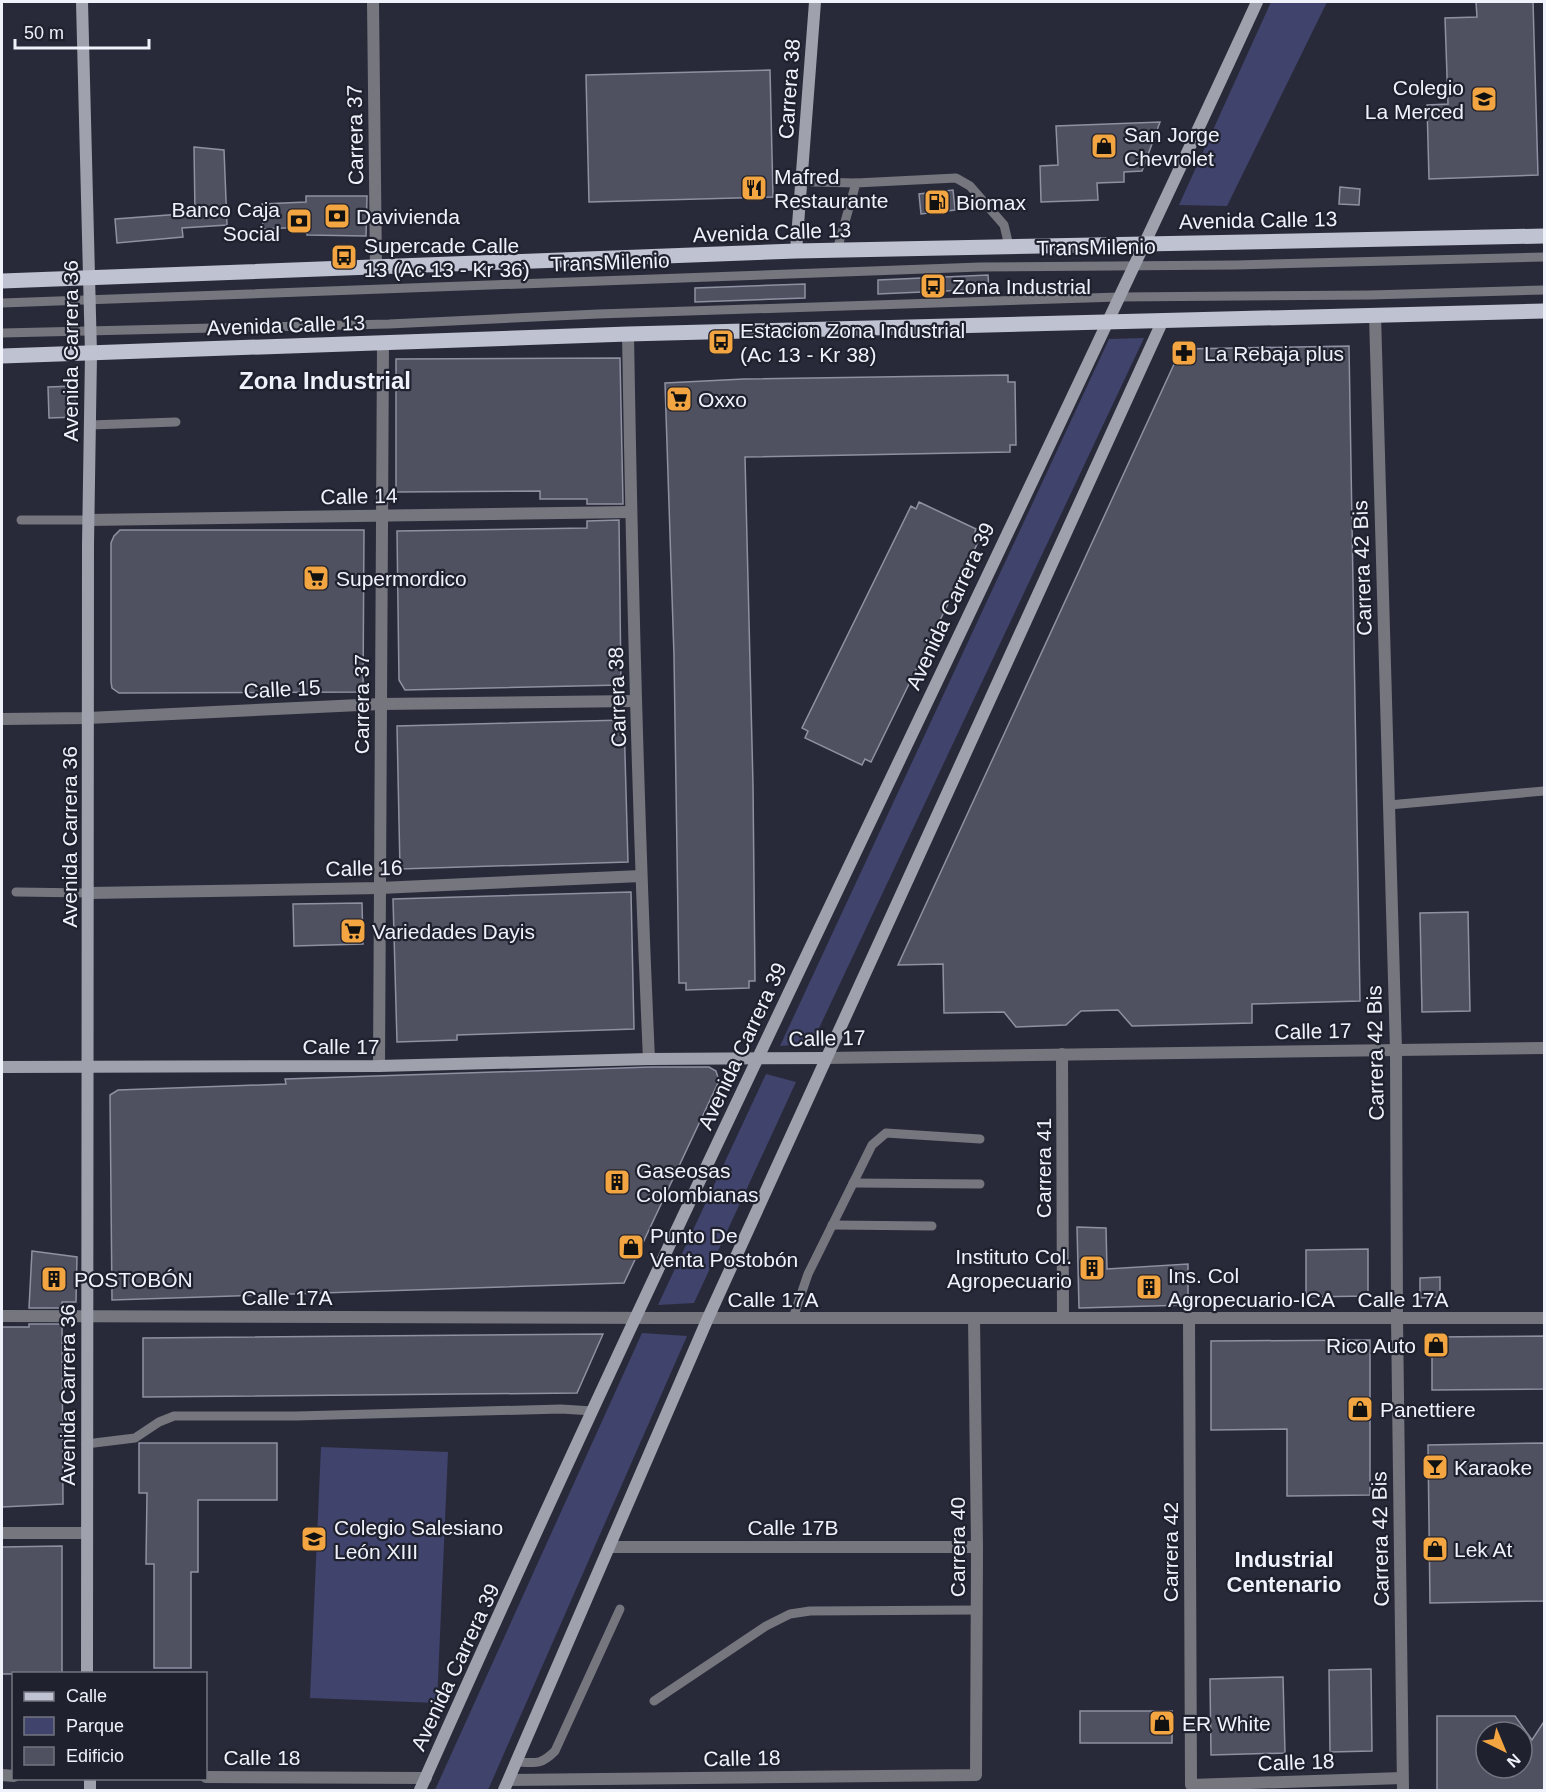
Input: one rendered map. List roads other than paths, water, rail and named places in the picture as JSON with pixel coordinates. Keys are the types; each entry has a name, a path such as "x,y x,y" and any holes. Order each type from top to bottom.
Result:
{"main road":[{"name":"Avenida Calle 13","path":"2,281 796,251 1545,236"},
{"name":"Avenida Calle 13","path":"2,356 628,334 1545,311"}],"street":[{"name":"Avenida Carrera 36","path":"82,2 92,354 88,520 87,1672"},
{"name":"Carrera 37","path":"373,2 376,267"},
{"name":"Carrera 38","path":"796,251 815,2"},
{"name":"Avenida Carrera 39","path":"420,1791 636,1318 1257,2"},
{"name":"Carrera 42 Bis","path":"1375,315 1396,1050 1402,1784"},
{"path":"507,1785 708,1318 1163,320"},
{"name":"Carrera 38","path":"628,334 630,512 649,1059"},
{"name":"Carrera 37","path":"379,1066 383,343"},
{"name":"Calle 14","path":"88,520 630,512"},
{"name":"Calle 15","path":"2,719 88,718 381,704 636,701"},
{"name":"Calle 16","path":"89,893 380,888 641,876"},
{"name":"Calle 17","path":"2,1067 379,1066 649,1059 1545,1048"},
{"name":"Carrera 41","path":"1062,1054 1063,1318"},
{"name":"Calle 17A","path":"2,1316 1545,1318"},
{"name":"Carrera 40","path":"974,1318 977,1546 976,1775"},
{"name":"Carrera 42","path":"1189,1318 1191,1785"},
{"path":"2,1533 87,1533"},
{"name":"Calle 17B","path":"609,1547 977,1546"},
{"name":"Calle 18","path":"507,1785 976,1775"},
{"name":"Calle 18","path":"207,1777 426,1778"},
{"name":"Calle 18","path":"1191,1785 1278,1787 1402,1784"}],"lane":[{"path":"802,180 856,183 956,178 970,186 1004,225 1009,246"},
{"path":"837,250 856,183"},
{"name":"TransMilenio","path":"2,303 923,269 1293,264 1545,257"},
{"path":"2,333 389,324 598,314 1119,297 1359,296 1545,290"},
{"path":"90,425 176,422"},
{"path":"21,520 88,520"},
{"path":"1389,805 1545,791"},
{"path":"16,892 89,893"},
{"path":"793,1318 808,1274 878,1137 886,1133 980,1139"},
{"path":"853,1184 980,1184"},
{"path":"832,1225 932,1226"},
{"path":"86,1444 135,1438 159,1422 174,1416 296,1416 561,1409 593,1411"},
{"path":"517,1762 545,1761 555,1750 620,1609"},
{"path":"654,1701 766,1626 790,1614 810,1611 977,1610"}],"place":[{"name":"Colegio La Merced","path":"1484,99"},
{"name":"San Jorge Chevrolet","path":"1104,146"},
{"name":"Mafred Restaurante","path":"754,188"},
{"name":"Biomax","path":"937,202"},
{"name":"Davivienda","path":"337,216"},
{"name":"Banco Caja Social","path":"299,221"},
{"name":"Supercade Calle 13 (Ac 13 - Kr 36)","path":"344,257"},
{"name":"Zona Industrial","path":"933,286"},
{"name":"Estacion Zona Industrial (Ac 13 - Kr 38)","path":"721,342"},
{"name":"La Rebaja plus","path":"1184,353"},
{"name":"Oxxo","path":"679,399"},
{"name":"Supermordico","path":"316,578"},
{"name":"Variedades Dayis","path":"353,931"},
{"name":"Gaseosas Colombianas","path":"617,1182"},
{"name":"Punto De Venta Postobón","path":"631,1247"},
{"name":"Instituto Col. Agropecuario","path":"1092,1268"},
{"name":"POSTOBÓN","path":"54,1279"},
{"name":"Ins. Col Agropecuario-ICA","path":"1149,1287"},
{"name":"Rico Auto","path":"1436,1345"},
{"name":"Panettiere","path":"1360,1409"},
{"name":"Karaoke","path":"1435,1467"},
{"name":"Colegio Salesiano León XIII","path":"314,1539"},
{"name":"Lek At","path":"1435,1549"},
{"name":"ER White","path":"1162,1723"}],"district":[{"name":"Zona Industrial","path":"325,380"},
{"name":"Industrial Centenario","path":"1284,1572"}]}
